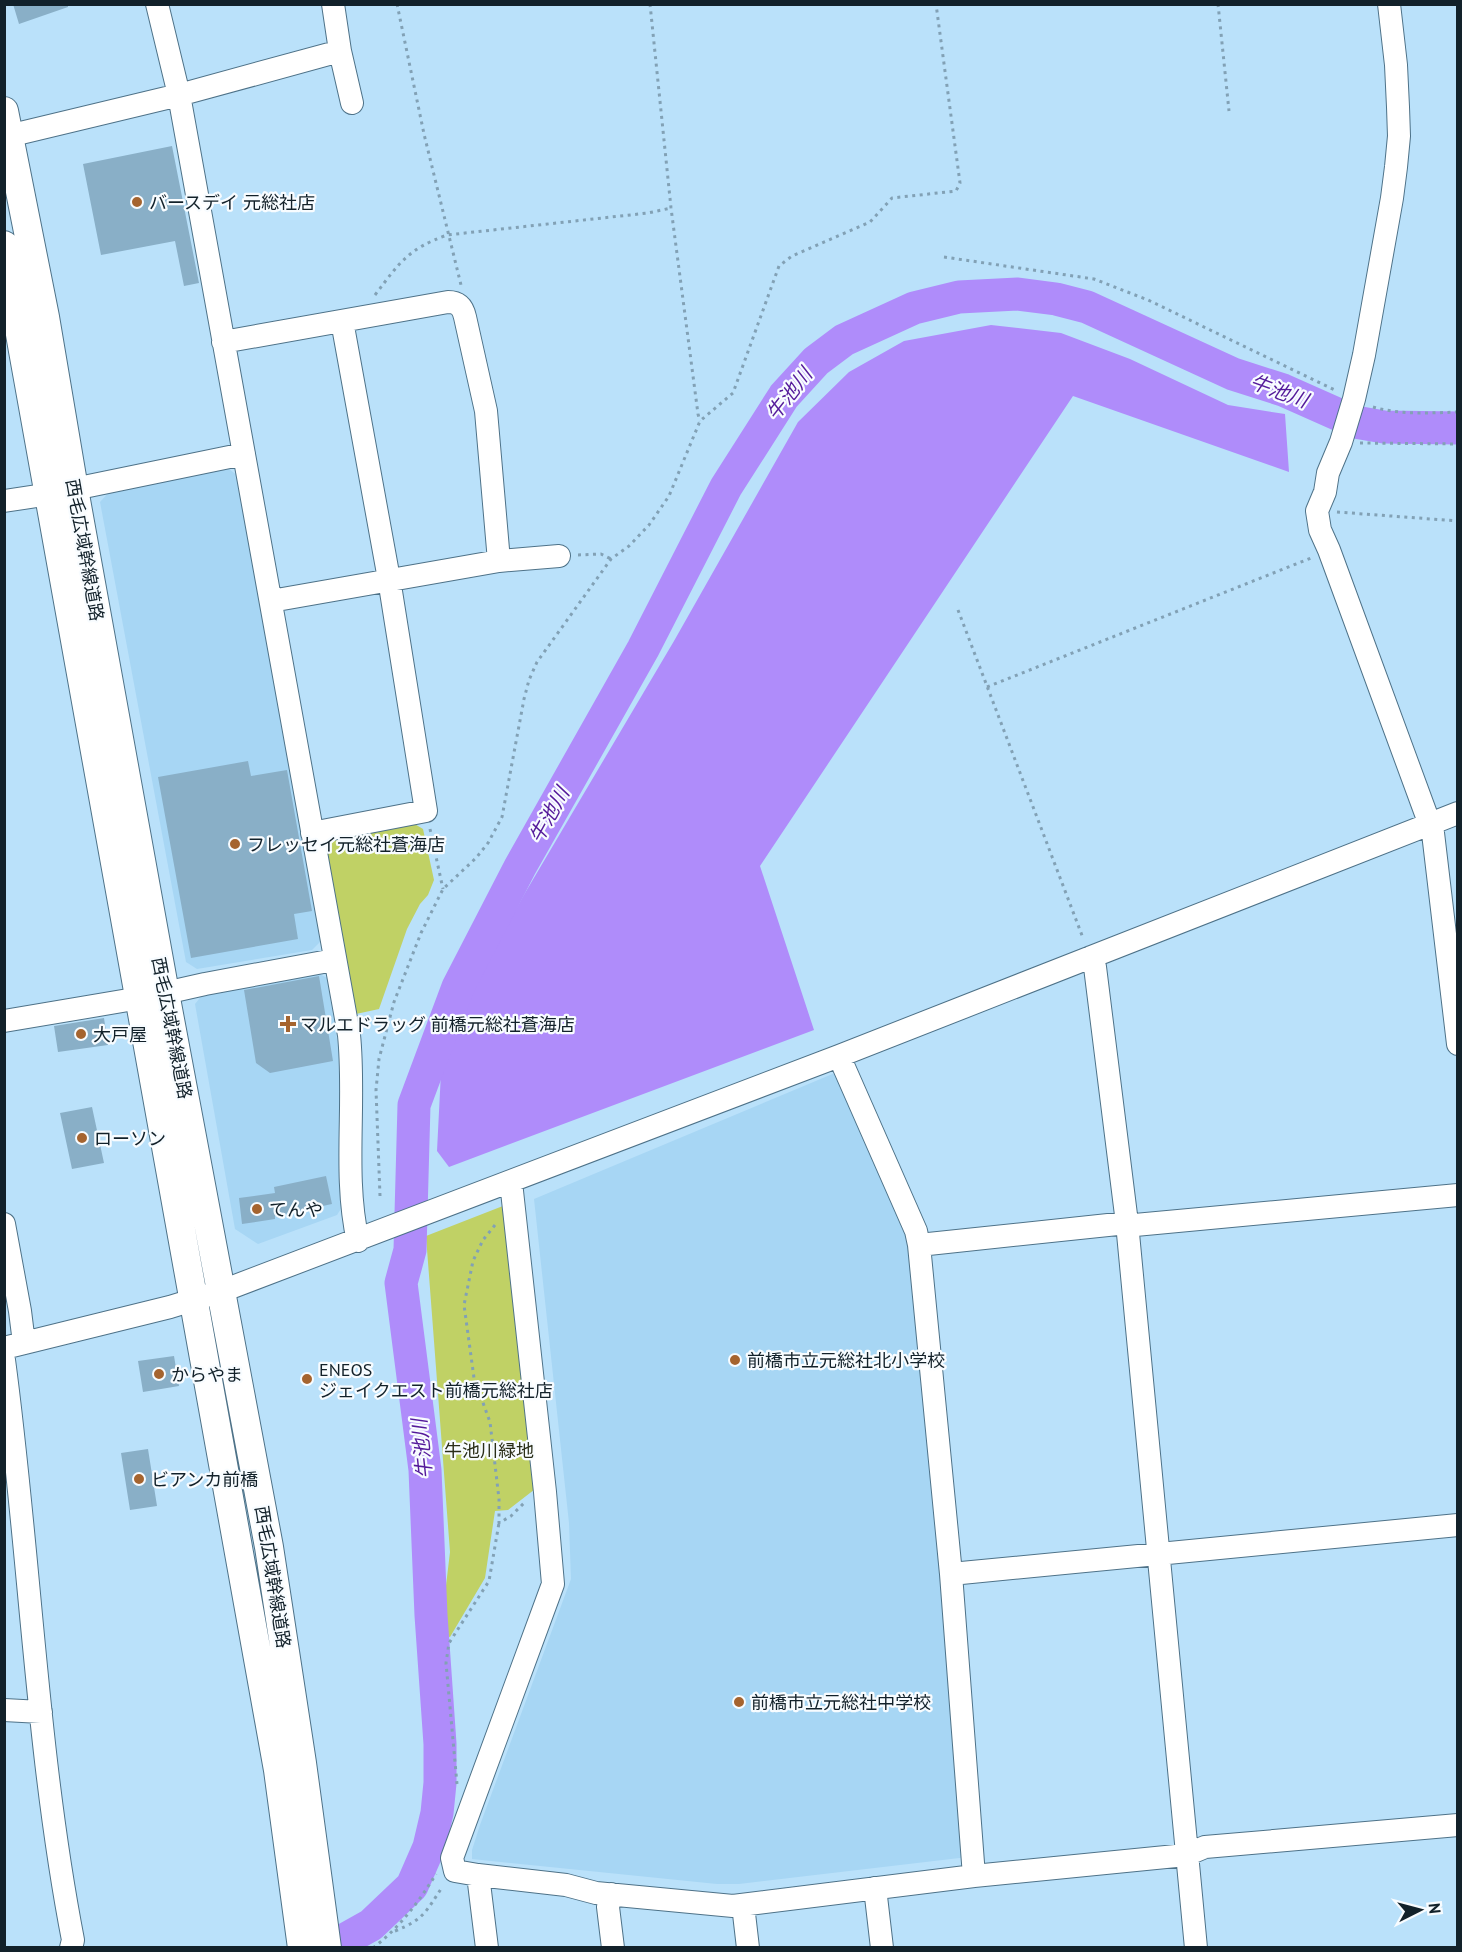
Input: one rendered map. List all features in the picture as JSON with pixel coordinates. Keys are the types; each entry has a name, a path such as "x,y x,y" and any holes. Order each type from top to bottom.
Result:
{"main road":[{"name":"西毛広域幹線道路","path":"6,128 45,317 62,491"},
{"name":"西毛広域幹線道路","path":"4,245 62,491 152,996 194,1300 278,1770 310,1913 327,1947"},
{"name":"西毛広域幹線道路","path":"152,996 222,1292 269,1547 301,1752 310,1913 302,1947"}],"street":[{"path":"157,4 179,95 351,1053 352,1208 358,1241"},
{"path":"333,4 340,51 352,103"},
{"path":"1389,4 1396,65 1397,157 1386,232 1353,404 1317,511 1320,530 1433,833 1458,1044"},
{"path":"6,128 179,95 340,51"},
{"path":"224,342 448,302 458,304 464,310 486,411 499,561"},
{"path":"312,833 426,811 349,320"},
{"path":"4,501 244,454"},
{"path":"271,601 499,561 559,556"},
{"path":"4,1224 20,1311 14,1346 194,1300 222,1292 358,1241 839,1056 1430,826 1458,813"},
{"path":"1091,957 1095,967 1127,1223 1196,1947"},
{"path":"4,1021 152,996 334,960"},
{"path":"839,1056 916,1231 919,1245 951,1574 974,1876"},
{"path":"511,1182 553,1584 452,1858 455,1871 566,1885 596,1893 733,1906 875,1887 1186,1855 1205,1847 1458,1825"},
{"path":"919,1245 1127,1223 1135,1225 1458,1195"},
{"path":"4,1360 13,1512 41,1712 60,1876 73,1940 71,1947"},
{"path":"951,1574 1458,1525"},
{"path":"4,1710 41,1712"},
{"path":"478,1875 487,1947"},
{"path":"875,1887 882,1947"},
{"path":"611,1894 608,1907 613,1947"},
{"path":"743,1905 748,1947"}],"path":[{"path":"397,4 447,235 462,290 458,304"},
{"path":"650,4 671,208 700,421"},
{"path":"380,1196 376,1090 379,1059 394,1002 408,963 443,889 476,858 495,831 504,808 529,680 543,654 611,559 629,546 649,525 669,496 700,421 733,393 779,266 792,256 870,222 892,198 956,191 960,183 936,4"},
{"path":"1218,4 1229,111"},
{"path":"349,320 410,253 422,244 447,235 648,213 671,208"},
{"path":"944,257 1094,279 1148,300 1353,404 1390,412 1420,414 1458,412"},
{"path":"1342,438 1377,444 1458,444"},
{"path":"1317,511 1458,520"},
{"path":"987,687 1329,550"},
{"path":"559,556 601,554 611,559"},
{"path":"958,610 1091,957"},
{"path":"426,811 443,889"},
{"path":"456,1789 457,1778 446,1663 449,1643 489,1581 499,1523 499,1500 490,1422 474,1378 464,1305 473,1261 483,1240 498,1222 516,1217"},
{"path":"499,1523 511,1516 525,1502 545,1492"},
{"path":"373,1947 393,1932 416,1905 437,1872"},
{"path":"393,1932 415,1923 425,1913 446,1881"}],"shaded area":[{"path":"991,325 1061,333 1130,359 1228,405 1285,414 1289,472 1073,396 760,866 814,1030 449,1167 437,1151 441,1072 472,989 525,893 674,641 798,422 849,372 904,341"},
{"path":"229,469 238,476 322,940 312,950 197,969 186,962 100,502 110,491"},
{"path":"318,973 327,978 339,1052 342,1207 337,1215 258,1244 235,1229 195,1004 203,994"},
{"path":"842,1070 907,1231 968,1857 739,1884 717,1884 472,1859 472,1850 480,1825 571,1579 569,1523 534,1199"}],"green space":[{"path":"413,823 423,829 434,880 428,895 420,904 407,929 379,1009 356,1014 327,850 333,840"},
{"name":"牛池川緑地","path":"508,1204 539,1486 508,1510 495,1511 485,1578 450,1637 443,1635 442,1619 450,1552 426,1236"}],"building":[{"path":"13,4 68,4 68,7 19,24"},
{"name":"バースデイ 元総社店","path":"172,146 199,283 184,286 175,241 101,255 83,164"},
{"name":"フレッセイ元総社蒼海店","path":"248,761 251,776 287,770 312,911 294,914 298,939 191,958 158,777"},
{"name":"マルエドラッグ 前橋元総社蒼海店","path":"319,976 333,1061 270,1073 256,1063 244,990"},
{"name":"大戸屋","path":"104,1018 108,1045 58,1052 54,1026"},
{"name":"ローソン","path":"92,1107 104,1163 72,1169 60,1113"},
{"path":"326,1176 332,1204 275,1216 275,1219 242,1224 239,1198 275,1193 274,1187"},
{"name":"からやま","path":"174,1356 179,1386 143,1392 138,1361"},
{"name":"ビアンカ前橋","path":"148,1449 157,1506 130,1510 121,1453"}],"waterway":[{"name":"牛池川","path":"330,1948 371,1925 412,1886 429,1847 437,1813 440,1783 440,1744 431,1615 425,1470 401,1283 410,1250 414,1105 458,987 520,867 643,649 726,487 784,396 816,361 844,340 914,308 959,297 1018,294 1056,299 1087,307 1233,374 1283,390 1355,422 1384,427 1458,428"}],"place":[{"name":"バースデイ 元総社店","path":"137,202"},
{"name":"フレッセイ元総社蒼海店","path":"235,844"},
{"name":"マルエドラッグ 前橋元総社蒼海店","path":"288,1024"},
{"name":"大戸屋","path":"81,1034"},
{"name":"ローソン","path":"82,1138"},
{"name":"てんや","path":"257,1209"},
{"name":"前橋市立元総社北小学校","path":"735,1360"},
{"name":"からやま","path":"159,1374"},
{"name":"ENEOS ジェイクエスト前橋元総社店","path":"307,1379"},
{"name":"ビアンカ前橋","path":"139,1479"},
{"name":"前橋市立元総社中学校","path":"739,1702"}]}
